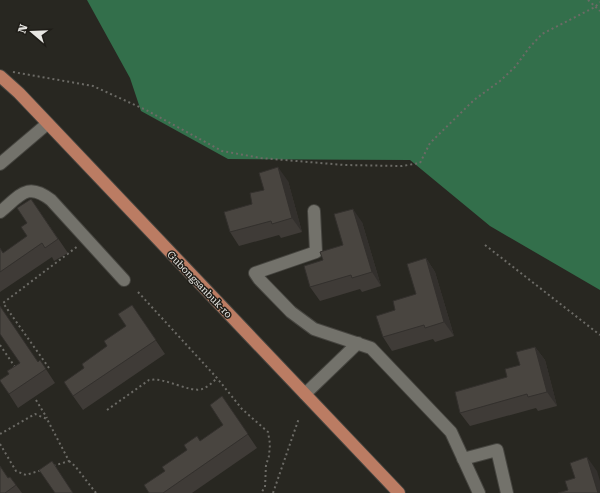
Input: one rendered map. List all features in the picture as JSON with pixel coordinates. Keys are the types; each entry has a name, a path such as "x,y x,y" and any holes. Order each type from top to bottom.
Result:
{"main road":[{"name":"Gubongsanbuk-ro","path":"4,74 47,124 399,493"}],"street":[{"path":"0,164 47,124"},
{"path":"0,212 24,192 33,190 42,193 51,200 124,280"},
{"path":"314,211 316,252 255,273 291,312 314,329 371,348 451,432 479,493"},
{"path":"305,394 358,343"},
{"path":"463,459 497,450 507,493"}],"path":[{"path":"588,0 600,11"},
{"path":"4,74 93,86 146,110 222,152 261,158 344,165 402,166 420,163 430,143 474,100 515,67 542,34 595,7 600,2"},
{"path":"49,368 3,303 82,243"},
{"path":"485,245 600,335"},
{"path":"138,292 218,378 242,409 268,432 270,444 269,456 266,465 265,487 261,493"},
{"path":"0,345 18,372"},
{"path":"107,410 149,380 157,378 197,390 204,389 218,378"},
{"path":"36,400 69,461 75,466 96,493"},
{"path":"0,434 35,414 47,419"},
{"path":"273,493 298,418"},
{"path":"0,444 16,471 26,475 69,461"}],"green space":[{"path":"87,0 600,0 600,290 490,226 410,160 228,159 141,111 130,78"}],"building":[{"path":"278,167 292,218 272,224 271,221 230,232 224,212 252,204 250,193 264,190 259,173"},
{"path":"31,199 58,239 45,248 42,243 0,272 0,248 3,253 27,236 21,227 27,223 17,208"},
{"path":"353,209 372,272 352,278 351,275 310,287 304,266 323,260 320,252 343,245 334,214"},
{"path":"426,258 444,322 425,328 424,325 383,337 376,316 395,310 393,301 416,294 407,264"},
{"path":"132,305 156,340 73,396 64,382 84,368 82,364 107,346 104,341 126,326 118,314"},
{"path":"0,306 38,362 40,360 46,369 9,394 0,380 9,374 7,371 20,363 0,334"},
{"path":"535,347 547,392 528,397 527,394 460,413 455,392 507,377 505,369 520,365 516,352"},
{"path":"222,396 248,434 163,493 149,493 144,485 165,471 162,467 187,450 184,445 197,436 200,441 223,425 210,405"},
{"path":"587,457 598,493 558,493 568,490 565,481 575,478 570,463"},
{"path":"52,461 73,493 55,493 39,470"},
{"path":"0,466 8,478 10,477 16,485 5,493 0,493"}]}
